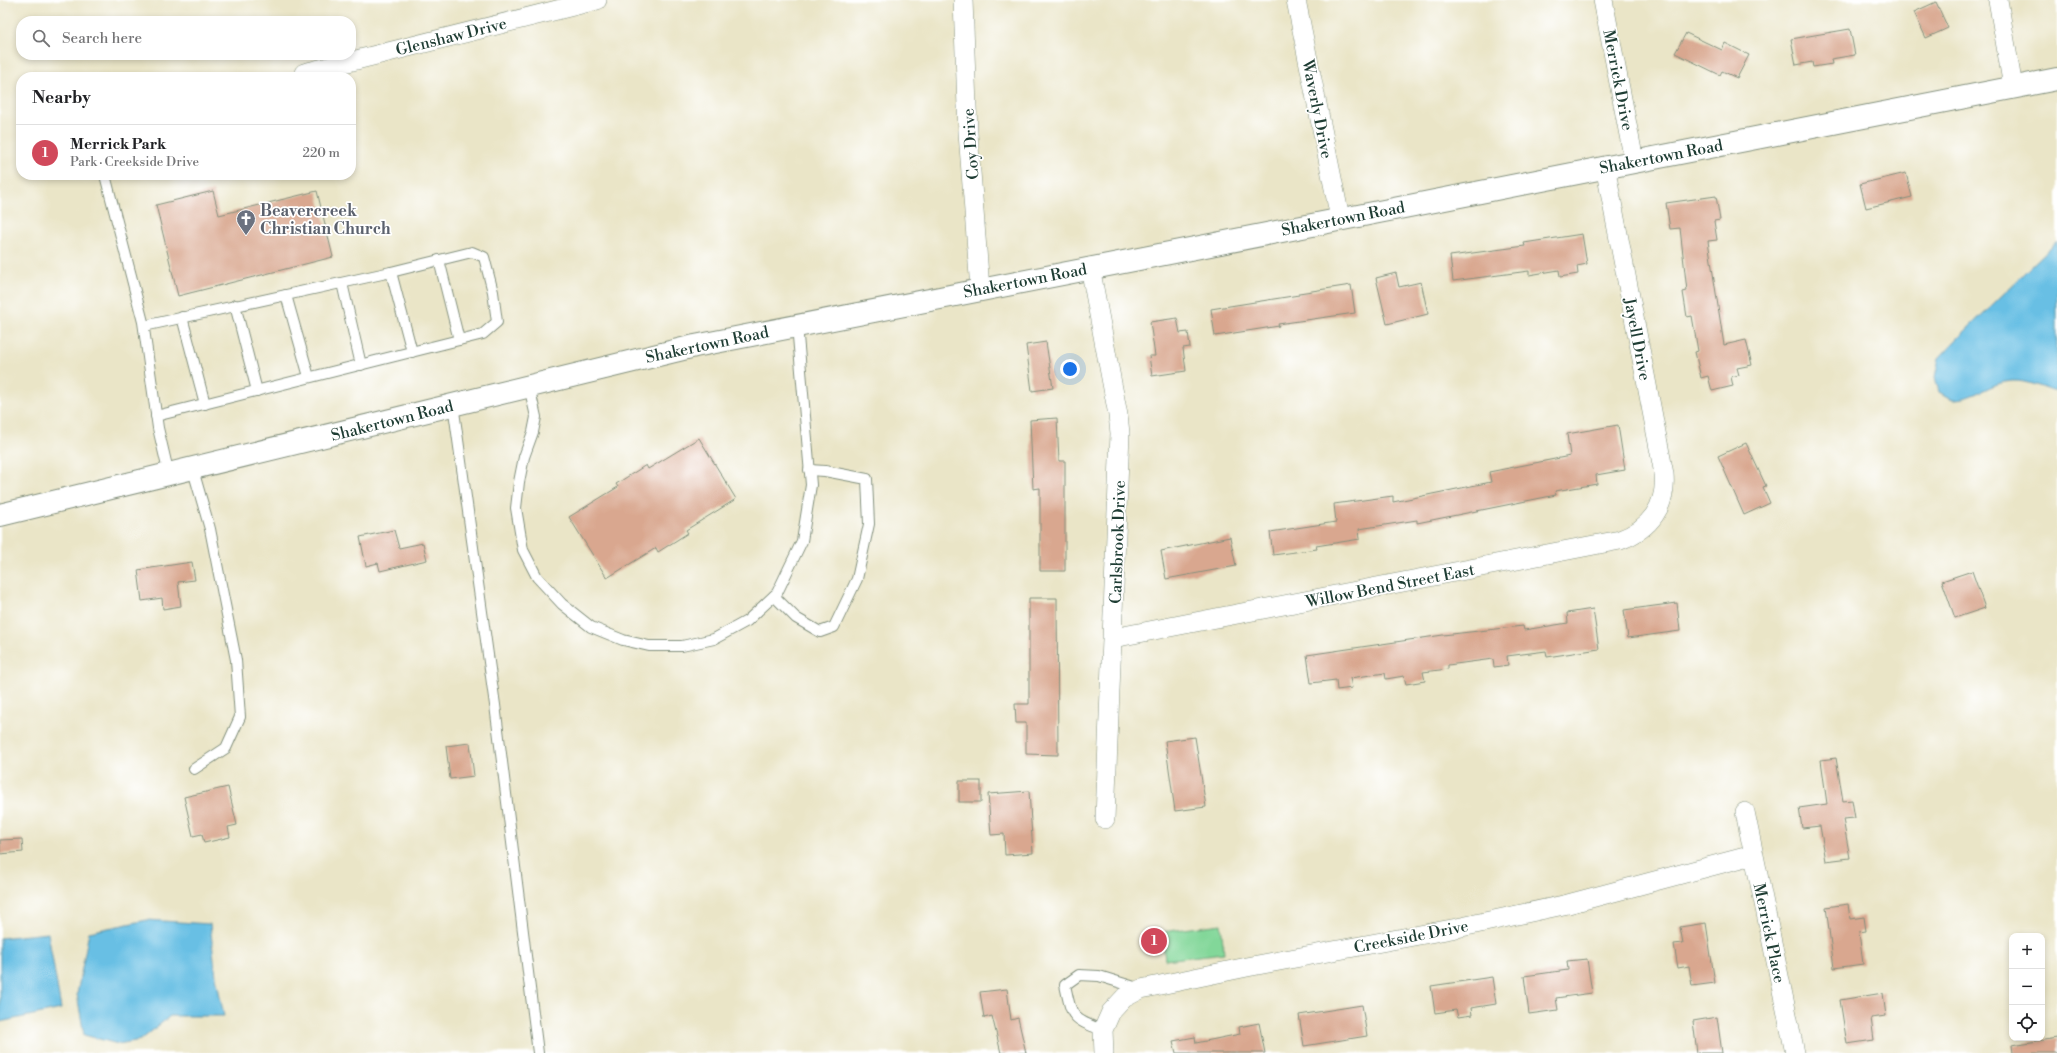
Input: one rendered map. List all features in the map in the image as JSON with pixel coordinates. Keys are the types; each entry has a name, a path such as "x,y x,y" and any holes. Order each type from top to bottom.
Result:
{"street":[{"name":"Glenshaw Drive","path":"308,72 597,0"},
{"name":"Coy Drive","path":"963,0 968,133 980,289"},
{"name":"Waverly Drive","path":"1296,0 1340,218"},
{"name":"Merrick Drive","path":"1603,0 1634,161"},
{"path":"1998,0 2013,87"},
{"name":"Shakertown Road","path":"0,516 695,346 1605,166 2057,79"},
{"name":"Jayell Drive","path":"1605,166 1664,474 1664,494 1657,512"},
{"name":"Carlsbrook Drive","path":"1090,267 1120,433 1105,819"},
{"name":"Willow Bend Street East","path":"1113,638 1620,540 1642,530 1657,512"},
{"name":"Merrick Place","path":"1745,812 1795,1053"},
{"name":"Creekside Drive","path":"1104,1051 1104,1030 1110,1012 1131,993 1568,904 1753,855"}],"lane":[{"path":"107,180 144,326 156,416 169,475"},
{"path":"144,326 391,272 472,252 484,257 493,292 497,322 483,334 156,416"},
{"path":"439,260 459,340"},
{"path":"391,272 412,352"},
{"path":"342,283 360,365"},
{"path":"286,294 309,377"},
{"path":"235,306 257,390"},
{"path":"182,317 205,404"},
{"path":"529,386 536,417 533,432 524,457 516,508 523,550 537,577 562,604 591,627 624,640 650,646 682,646 714,639 747,621 777,593 802,541 811,485 797,325"},
{"path":"453,404 495,705 538,1053"},
{"path":"193,470 210,529 236,660 240,717 226,748 194,769"},
{"path":"774,596 796,618 820,632 834,627 858,579 869,524 867,479 825,471 809,470"},
{"path":"1104,1030 1080,1022 1071,1012 1065,985 1079,975 1099,976 1141,990"}],"green space":[{"path":"1221,924 1224,953 1165,960 1162,932"}],"water":[{"path":"2057,242 2057,392 2029,383 2012,381 1997,384 1960,399 1947,397 1939,392 1935,377 1939,358"},
{"path":"147,920 210,924 216,977 224,1016 170,1016 141,1040 118,1044 84,1035 77,994 89,932"},
{"path":"48,933 61,1009 0,1022 0,938"}],"building":[{"path":"1936,2 1948,28 1926,38 1914,12"},
{"path":"1850,29 1855,55 1831,59 1832,64 1813,67 1812,62 1796,65 1791,39"},
{"path":"1686,33 1722,50 1725,43 1749,55 1737,78 1722,71 1720,75 1675,53"},
{"path":"1906,173 1912,197 1866,208 1860,184"},
{"name":"Beavercreek Christian Church","path":"213,191 219,215 317,191 333,257 178,296 156,205"},
{"path":"1716,196 1720,220 1714,221 1717,240 1708,241 1724,345 1746,340 1752,365 1737,368 1739,375 1731,377 1733,386 1712,391 1708,376 1701,378 1695,352 1698,351 1692,316 1687,317 1683,292 1687,291 1680,228 1670,229 1666,203"},
{"path":"1582,234 1587,264 1577,266 1578,274 1560,277 1559,270 1529,275 1529,271 1453,281 1450,256 1525,246 1524,243"},
{"path":"1396,273 1399,287 1421,282 1428,314 1387,324 1376,278"},
{"path":"1351,285 1355,313 1278,324 1279,326 1215,336 1211,309"},
{"path":"1177,318 1180,333 1188,332 1190,347 1183,348 1186,371 1152,376 1149,356 1155,356 1150,322"},
{"path":"1046,342 1053,388 1032,391 1026,345"},
{"path":"1057,418 1059,461 1065,461 1065,571 1040,571 1040,488 1033,489 1030,420"},
{"path":"1618,425 1625,470 1596,475 1597,484 1555,491 1556,495 1417,523 1417,520 1359,529 1360,539 1316,546 1317,549 1273,555 1270,532 1336,522 1334,504 1393,496 1393,502 1491,482 1489,472 1570,456 1567,434"},
{"path":"699,438 736,499 686,530 688,533 658,552 656,548 607,578 569,517 618,487 616,484 646,465 648,469"},
{"path":"1746,443 1766,486 1763,487 1770,503 1744,515 1718,456"},
{"path":"394,530 399,548 423,543 427,560 380,571 378,563 366,566 360,537"},
{"path":"1230,537 1236,566 1166,579 1161,551"},
{"path":"192,562 195,580 178,582 181,606 163,609 162,598 142,601 138,570"},
{"path":"1972,571 1985,608 1955,618 1942,581"},
{"path":"1029,598 1057,598 1058,755 1026,754 1026,723 1016,723 1015,704 1029,704"},
{"path":"1677,603 1680,631 1628,638 1624,610"},
{"path":"1593,609 1599,649 1547,657 1546,651 1507,656 1508,665 1494,667 1493,659 1448,665 1448,669 1423,672 1425,681 1406,684 1404,676 1386,679 1385,673 1350,678 1352,688 1337,690 1336,680 1311,683 1307,655 1443,635 1523,626 1524,630 1568,623 1567,613"},
{"path":"1195,737 1206,807 1175,811 1165,741"},
{"path":"470,743 474,776 450,779 446,746"},
{"path":"1836,758 1843,801 1852,800 1855,818 1843,819 1850,858 1826,861 1820,826 1802,828 1799,808 1827,804 1821,760"},
{"path":"959,781 981,781 981,802 959,802"},
{"path":"228,787 237,825 228,827 230,837 204,843 202,834 193,836 184,797"},
{"path":"1029,791 1033,853 1005,855 1004,834 991,835 988,794"},
{"path":"22,839 23,852 0,854 0,840"},
{"path":"1848,904 1850,919 1864,917 1866,931 1859,932 1863,964 1834,968 1826,907"},
{"path":"1706,923 1715,983 1692,986 1689,966 1678,968 1674,944 1683,943 1680,927"},
{"path":"1587,959 1592,993 1556,998 1558,1010 1529,1014 1524,976 1568,970 1567,961"},
{"path":"1492,977 1496,1004 1471,1008 1472,1015 1458,1017 1456,1010 1435,1013 1431,986"},
{"path":"1007,989 1011,1020 1018,1018 1026,1053 1001,1053 992,1016 984,1018 980,992"},
{"path":"1883,993 1886,1016 1871,1018 1874,1040 1847,1044 1840,1000"},
{"path":"1362,1005 1367,1036 1304,1046 1299,1015"},
{"path":"1717,1017 1722,1053 1697,1053 1693,1021"},
{"path":"1259,1023 1265,1053 1176,1053 1173,1041 1195,1037 1196,1043 1240,1034 1239,1027"},
{"path":"2057,1038 2057,1053 2013,1053 2012,1045"}],"place":[{"name":"Beavercreek Christian Church","path":"246,236"},
{"name":"Merrick Park","path":"1154,941"}]}
